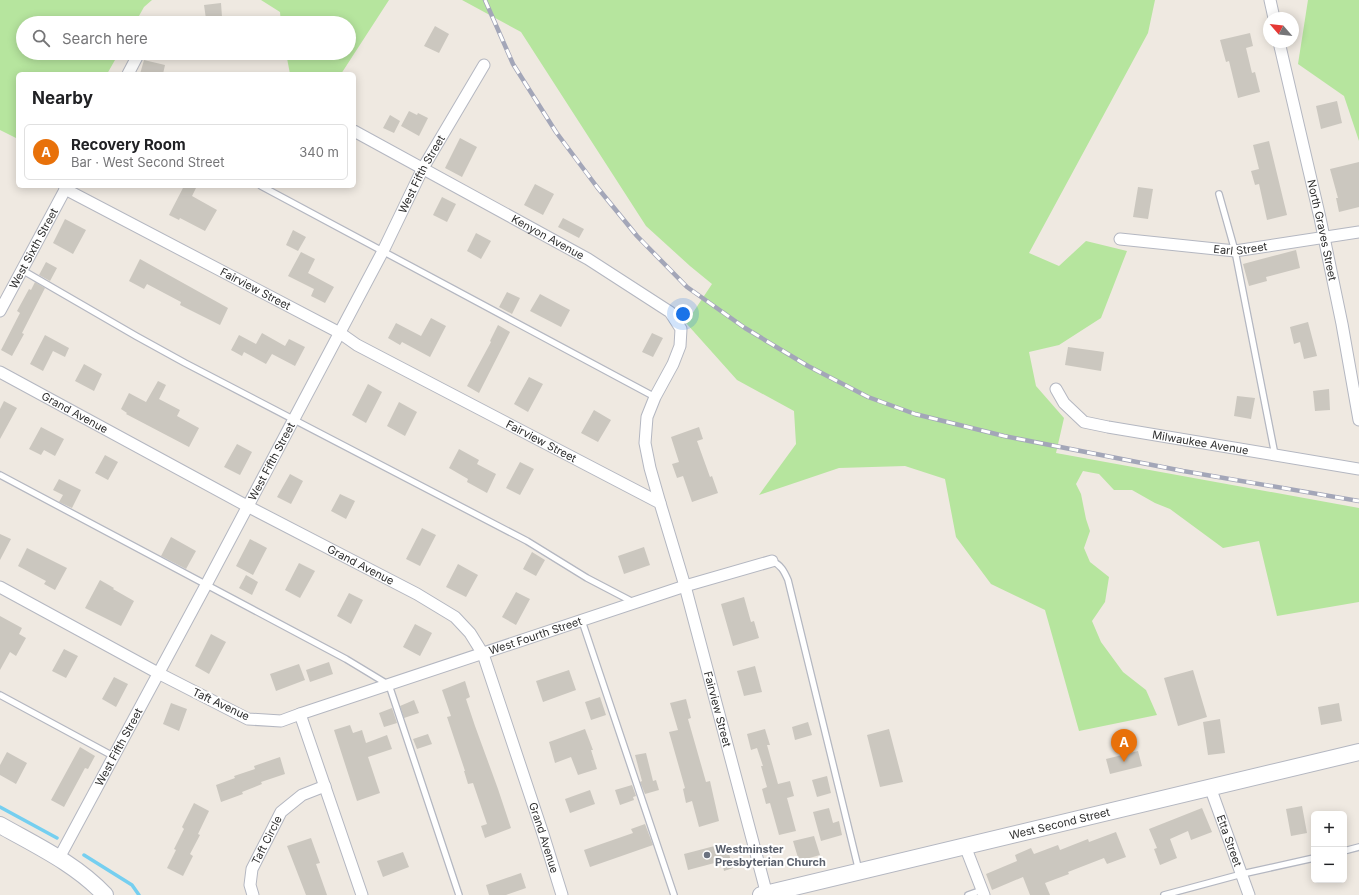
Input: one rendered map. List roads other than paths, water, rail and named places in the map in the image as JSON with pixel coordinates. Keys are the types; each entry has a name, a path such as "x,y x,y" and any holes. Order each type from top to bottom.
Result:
{"main road":[{"name":"West Second Street","path":"765,895 859,871 1359,752"},
{"path":"0,826 59,858 98,887 106,895"}],"street":[{"path":"1270,0 1273,12"},
{"name":"North Graves Street","path":"1280,48 1324,237 1342,324 1359,420"},
{"path":"129,72 135,60"},
{"name":"West Fifth Street","path":"59,858 340,333 383,251 423,168 484,65"},
{"name":"Kenyon Avenue","path":"356,132 588,259 670,312 681,329 680,346 673,364 654,398"},
{"name":"West Sixth Street","path":"0,311 66,188"},
{"name":"Fairview Street","path":"66,188 340,333 357,346 660,503 684,586 765,895"},
{"name":"Earl Street","path":"1120,238 1235,251 1359,232"},
{"name":"Grand Avenue","path":"0,372 247,506 417,594 455,617 470,633 483,654 544,834 562,895"},
{"name":"Milwaukee Avenue","path":"1056,389 1064,403 1084,422 1359,469"},
{"path":"654,398 647,417 645,443 650,468 660,503"},
{"name":"West Fourth Street","path":"300,714 684,586 772,560"},
{"name":"Taft Avenue","path":"0,587 158,673 248,719 281,721 300,714"},
{"path":"300,714 362,895"},
{"name":"Taft Circle","path":"253,895 250,885 252,869 281,812 302,795 325,786"},
{"name":"Etta Street","path":"1210,787 1249,895"},
{"path":"965,846 983,893"}],"lane":[{"path":"265,188 654,398"},
{"path":"1219,194 1235,251 1275,455"},
{"path":"22,270 136,336 526,541 587,578 634,603"},
{"path":"0,475 346,659 389,685 459,895"},
{"path":"772,560 779,564 785,571 788,580 859,871"},
{"path":"582,621 674,895"},
{"path":"0,695 113,756"},
{"path":"1347,850 1359,847"},
{"path":"1164,895 1242,874 1311,859"},
{"path":"968,895 983,893"}],"waterway":[{"path":"0,807 57,838"},
{"path":"84,855 132,885 139,895"}],"railway":[{"path":"485,0 513,64 556,132 597,187 637,236 687,287 745,328 808,366 868,397 915,414 1004,436 1183,471 1359,501"}],"place":[{"name":"Recovery Room","path":"1124,762"},
{"name":"Westminster Presbyterian Church","path":"707,855"}]}
